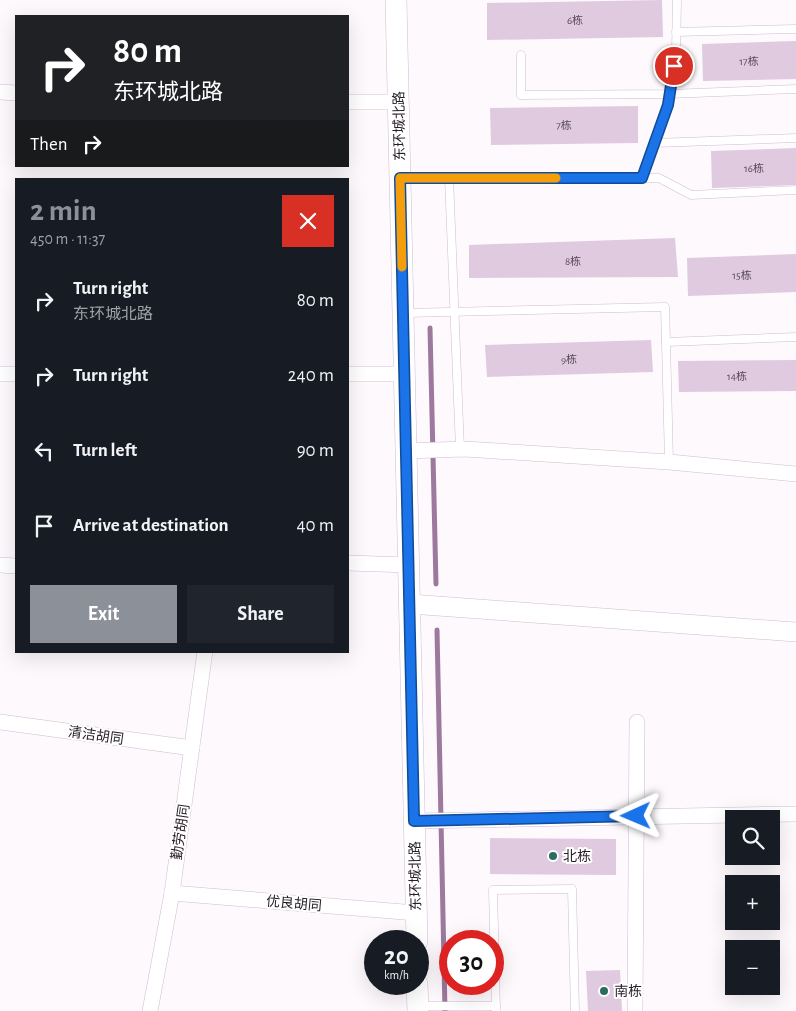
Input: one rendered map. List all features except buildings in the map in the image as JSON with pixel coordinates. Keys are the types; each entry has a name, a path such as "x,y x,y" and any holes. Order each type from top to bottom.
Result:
{"main road":[{"name":"东环城北路","path":"396,0 405,374 415,450 409,564 410,604 432,821 416,913 417,930"},
{"path":"421,995 425,1008"}],"street":[{"path":"0,92 15,93"},
{"path":"349,102 398,102"},
{"path":"0,374 15,374"},
{"path":"349,374 405,374"},
{"path":"415,450 460,449 669,462 796,474"},
{"path":"349,563 409,564"},
{"path":"0,564 15,566"},
{"path":"410,604 796,632"},
{"name":"勤劳胡同","path":"150,1011 172,893 206,653"},
{"name":"清洁胡同","path":"0,722 192,748"},
{"path":"635,1011 637,722"},
{"path":"432,821 796,814"},
{"name":"优良胡同","path":"172,893 416,913"}],"lane":[{"path":"642,178 668,105 676,52 677,0"},
{"path":"676,32 796,29"},
{"path":"520,55 521,95 669,94 796,89"},
{"path":"654,144 796,138"},
{"path":"400,178 659,178 691,195 796,190"},
{"path":"449,178 460,449"},
{"path":"403,313 665,307 669,462"},
{"path":"666,342 796,337"},
{"path":"425,1008 453,1006 496,1008 493,890 572,888 575,1011"}],"waterway":[{"path":"430,328 436,584"},
{"path":"437,630 445,1011"}],"slow traffic":[{"path":"402,267 400,178 556,178"}],"place":[{"name":"北栋","path":"553,856"},
{"name":"南栋","path":"604,991"}],"route":[{"path":"636,816 414,821 400,178 642,178 668,105 674,66"}]}
